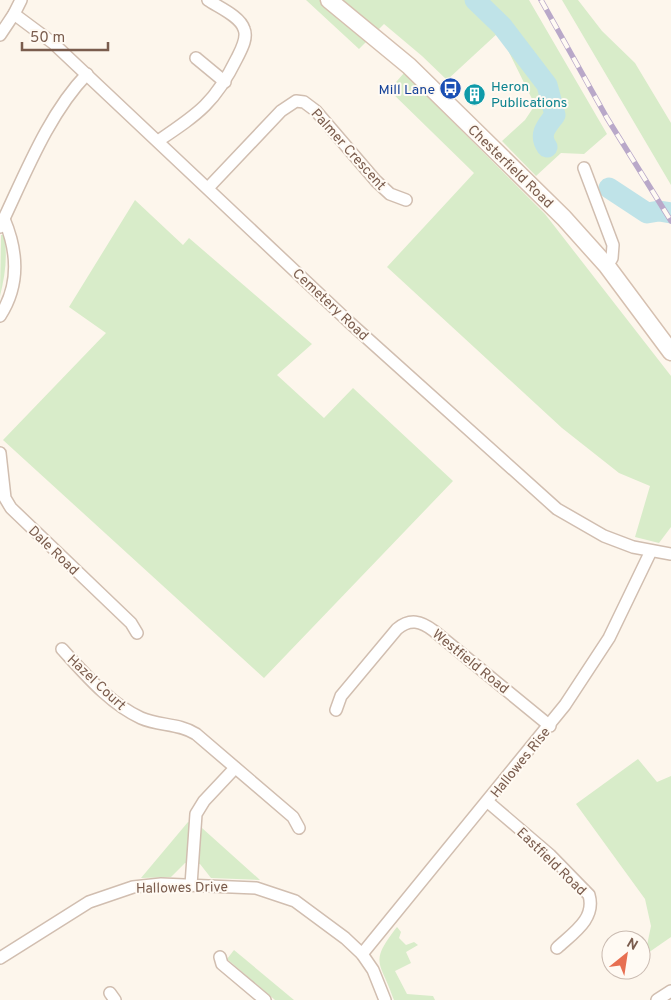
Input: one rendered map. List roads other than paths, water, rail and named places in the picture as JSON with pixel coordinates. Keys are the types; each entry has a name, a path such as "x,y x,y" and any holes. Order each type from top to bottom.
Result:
{"main road":[{"name":"Chesterfield Road","path":"329,0 409,66 564,218 607,266 671,352"}],"street":[{"path":"0,35 21,0"},
{"path":"158,141 199,112 215,96 225,82 244,44 244,28 240,22 208,0"},
{"name":"Cemetery Road","path":"14,14 53,43 356,328 557,509 604,536 651,551 671,554"},
{"path":"196,58 225,82"},
{"path":"0,316 12,293 15,263 14,248 2,223 53,120 71,93 87,74"},
{"name":"Palmer Crescent","path":"208,188 281,111 296,101 304,102 316,111 376,182 390,194 406,200"},
{"path":"584,168 613,245 612,258 607,266"},
{"name":"Dale Road","path":"0,452 5,498 11,508 131,623 137,633"},
{"name":"Hallowes Rise","path":"362,954 550,726 609,638 651,551"},
{"name":"Westfield Road","path":"336,710 341,696 397,629 404,624 418,622 434,631 550,726"},
{"name":"Hazel Court","path":"62,649 121,706 144,719 187,728 293,817 299,828"},
{"path":"191,885 196,814 204,801 235,768"},
{"name":"Eastfield Road","path":"488,802 555,860 588,895 591,903 587,919 557,948"},
{"name":"Hallowes Drive","path":"0,958 70,913 112,893 144,885 256,888 285,896 306,907 362,954"},
{"path":"362,954 372,970 385,1000"},
{"path":"220,957 222,964 266,1000"},
{"path":"657,1000 671,991"}],"waterway":[{"path":"475,0 502,26 547,85 555,115 543,134 547,147"},
{"path":"609,188 647,213 659,211 671,213"}],"railway":[{"path":"541,0 607,118 671,221"}],"place":[{"name":"Mill Lane","path":"451,89"},
{"name":"Heron Publications","path":"475,94"}]}
